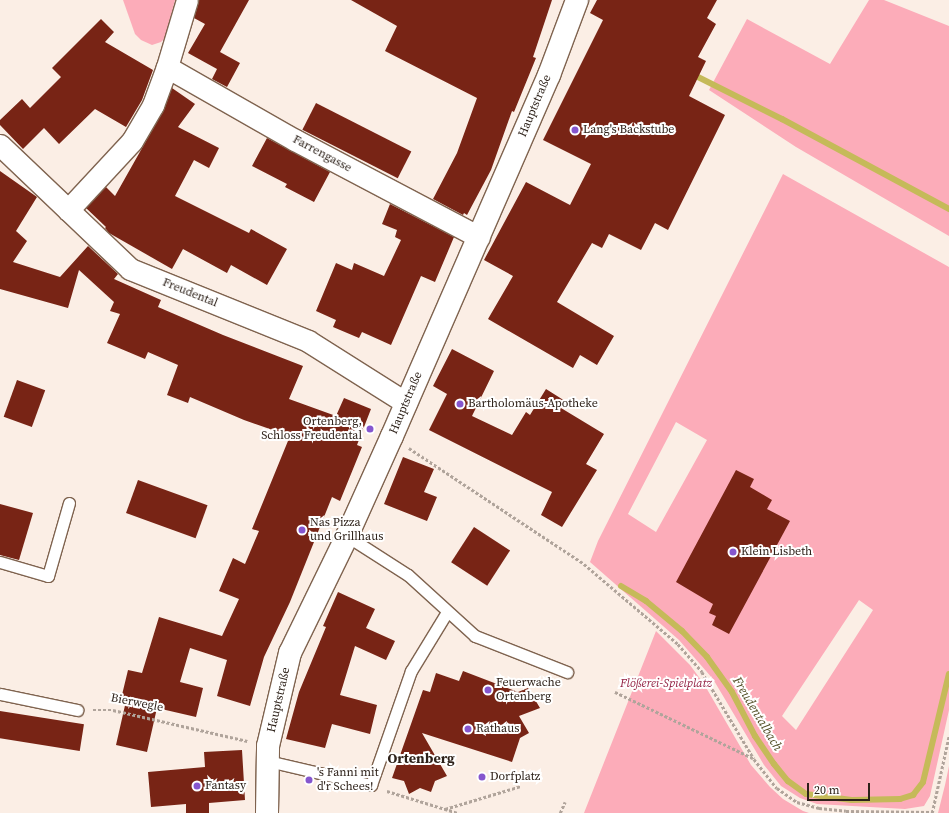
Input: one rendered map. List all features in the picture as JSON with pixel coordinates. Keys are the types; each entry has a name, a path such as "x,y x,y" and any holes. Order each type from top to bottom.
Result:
{"street":[{"path":"68,210 132,141 153,104 167,67 187,0"},
{"name":"Hauptstraße","path":"267,813 268,754 290,653 347,536 392,436 549,75 576,0"},
{"name":"Farrengasse","path":"167,67 295,140 479,237"},
{"name":"Freudental","path":"2,152 68,210 130,269 308,341 406,403"}],"lane":[{"path":"0,562 48,576 69,503"},
{"path":"347,536 408,575 475,636 567,672"},
{"path":"268,754 371,785 411,671 447,612"},
{"path":"0,694 77,710"}],"path":[{"path":"392,436 584,564 678,644 702,672 754,759 777,788 797,802 819,808 846,811 932,813 949,736"},
{"path":"615,692 754,759"},
{"name":"Bierwegle","path":"77,710 113,710 268,754"},
{"path":"371,785 458,813"},
{"path":"444,809 521,786"},
{"path":"560,813 565,802"}],"green space":[{"path":"123,0 175,0 165,38 161,42 152,45 141,40 135,34"},
{"path":"869,0 884,0 949,26 949,236 796,147 709,90 747,19 830,64"},
{"path":"783,174 949,267 949,710 930,796 924,806 905,809 817,804 800,798 781,786 764,765 713,679 679,640 590,562 598,541","holes":["676,422 707,440 656,532 628,514","859,600 873,610 796,730 782,716"]},
{"name":"Flößerei-Spielplatz","path":"656,631 690,665 704,684 751,765 770,787 783,799 809,813 584,813"},
{"path":"949,766 949,813 938,813 945,785"}],"building":[{"path":"199,0 249,0 220,52 240,63 227,87 212,79 217,69 188,53 205,24 194,18"},
{"path":"351,0 552,0 533,57 536,58 514,112 512,111 491,170 467,215 464,213 463,215 433,199 457,153 477,98 385,51 397,26"},
{"path":"597,0 717,0 707,18 716,24 698,57 706,61 689,96 725,115 668,230 655,223 641,250 609,234 602,248 592,243 557,302 614,336 597,365 580,355 573,368 488,319 513,276 484,260 526,182 570,205 591,164 543,140 603,20 590,13"},
{"path":"101,19 114,32 105,42 153,70 142,100 126,127 95,109 59,144 44,128 23,149 0,125 0,120 22,99 30,108 61,77 52,68"},
{"path":"172,88 195,104 178,127 219,148 209,168 194,160 175,196 249,233 251,229 287,249 267,285 231,265 227,273 183,249 172,269 109,233 105,228 106,227 86,208 106,187 115,196 163,111"},
{"path":"316,103 411,152 398,178 302,130"},
{"path":"267,138 330,172 314,202 285,187 287,184 252,166"},
{"path":"0,171 37,197 16,231 27,241 13,262 60,277 88,246 118,274 114,279 161,300 158,307 223,335 303,366 289,399 336,416 344,398 371,409 357,445 362,447 340,501 332,497 290,602 264,657 250,706 217,696 227,660 190,648 180,682 203,688 196,717 157,708 147,752 116,745 126,701 121,699 128,670 142,673 159,617 222,636 239,599 219,591 233,558 245,564 259,531 252,529 290,436 244,420 190,397 188,403 167,395 178,365 148,352 145,359 107,343 120,314 110,311 114,302 79,270 68,308 0,289"},
{"path":"390,204 454,237 435,282 421,276 391,345 362,332 359,338 333,327 336,320 316,311 336,263 352,270 354,263 384,276 401,240 395,237 397,230 382,224"},
{"path":"452,349 494,371 472,416 512,435 526,412 530,415 546,389 565,401 561,408 604,434 586,464 597,470 562,527 541,515 552,492 429,430 447,394 433,386"},
{"path":"17,380 45,390 32,427 4,417"},
{"path":"403,457 434,469 424,492 437,497 427,521 384,504"},
{"name":"Klein Lisbeth","path":"736,470 754,479 750,487 772,500 767,509 790,521 729,634 712,625 716,616 709,613 713,604 676,582"},
{"path":"138,480 208,505 196,538 126,513"},
{"path":"0,504 33,513 19,560 0,555"},
{"path":"474,527 510,550 487,586 451,562"},
{"path":"338,592 375,609 366,628 395,641 386,660 355,646 340,695 377,705 370,734 332,724 325,748 286,739 299,692 326,627 323,626"},
{"name":"Rathaus","path":"463,671 518,692 528,688 540,708 519,716 529,733 520,738 512,762 422,733 447,776 435,781 431,792 420,788 409,794 404,781 392,778 423,690 430,692 436,673 459,681"},
{"path":"0,711 84,724 80,751 0,738"},
{"name":"Fantasy","path":"242,750 245,800 209,803 209,813 186,813 186,804 151,807 148,772 205,767 204,752"}],"waterway":[{"path":"692,74 782,119 949,209"},
{"name":"Freudentalbach","path":"621,586 646,601 682,631 707,657 732,692 755,736 774,764 788,781 806,794 852,800 900,799 913,795 923,782 949,674"}],"place":[{"name":"Lang's Backstube","path":"575,130"},
{"name":"Bartholomäus-Apotheke","path":"460,404"},
{"name":"Ortenberg, Schloss Freudental","path":"370,429"},
{"name":"Nas Pizza und Grillhaus","path":"302,530"},
{"name":"Klein Lisbeth","path":"733,552"},
{"name":"Feuerwache Ortenberg","path":"488,690"},
{"name":"Rathaus","path":"468,729"},
{"name":"Dorfplatz","path":"482,777"},
{"name":"'s Fanni mit d'r Schees!","path":"309,780"},
{"name":"Fantasy","path":"197,786"}],"district":[{"name":"Ortenberg","path":"421,758"}]}
